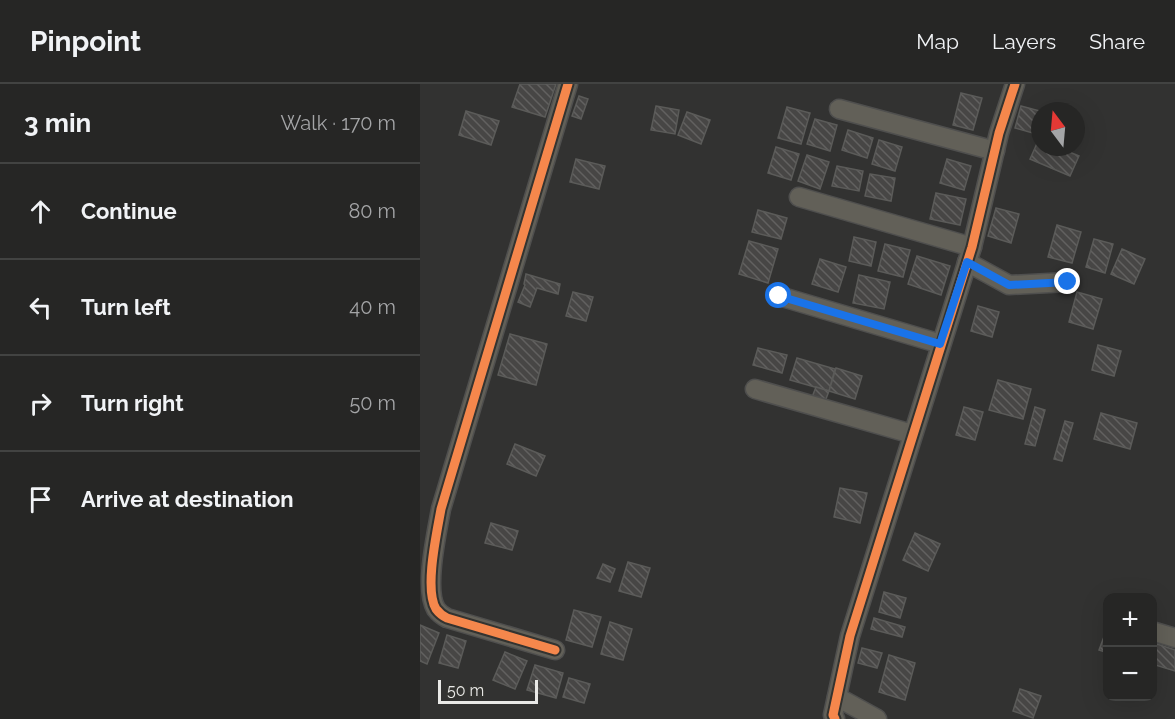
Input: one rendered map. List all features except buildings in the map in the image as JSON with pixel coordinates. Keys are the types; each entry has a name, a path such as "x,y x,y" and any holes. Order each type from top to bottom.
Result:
{"street":[{"path":"555,650 447,618 438,612 433,602 426,561 568,84"},
{"path":"835,719 833,715 850,636 969,254 995,151 1015,84"},
{"path":"839,109 995,151"},
{"path":"799,197 969,254 1009,285 1068,282"},
{"path":"779,296 940,344"},
{"path":"755,389 912,434"},
{"path":"1157,633 1175,638"},
{"path":"837,698 877,719"}],"cycle path":[{"path":"555,650 447,618 436,609 431,588 431,575 441,509 568,84"},
{"path":"835,719 833,715 850,636 972,247 999,133 1015,84"}],"route":[{"path":"779,296 940,344 967,262 1009,285 1068,282"}]}
